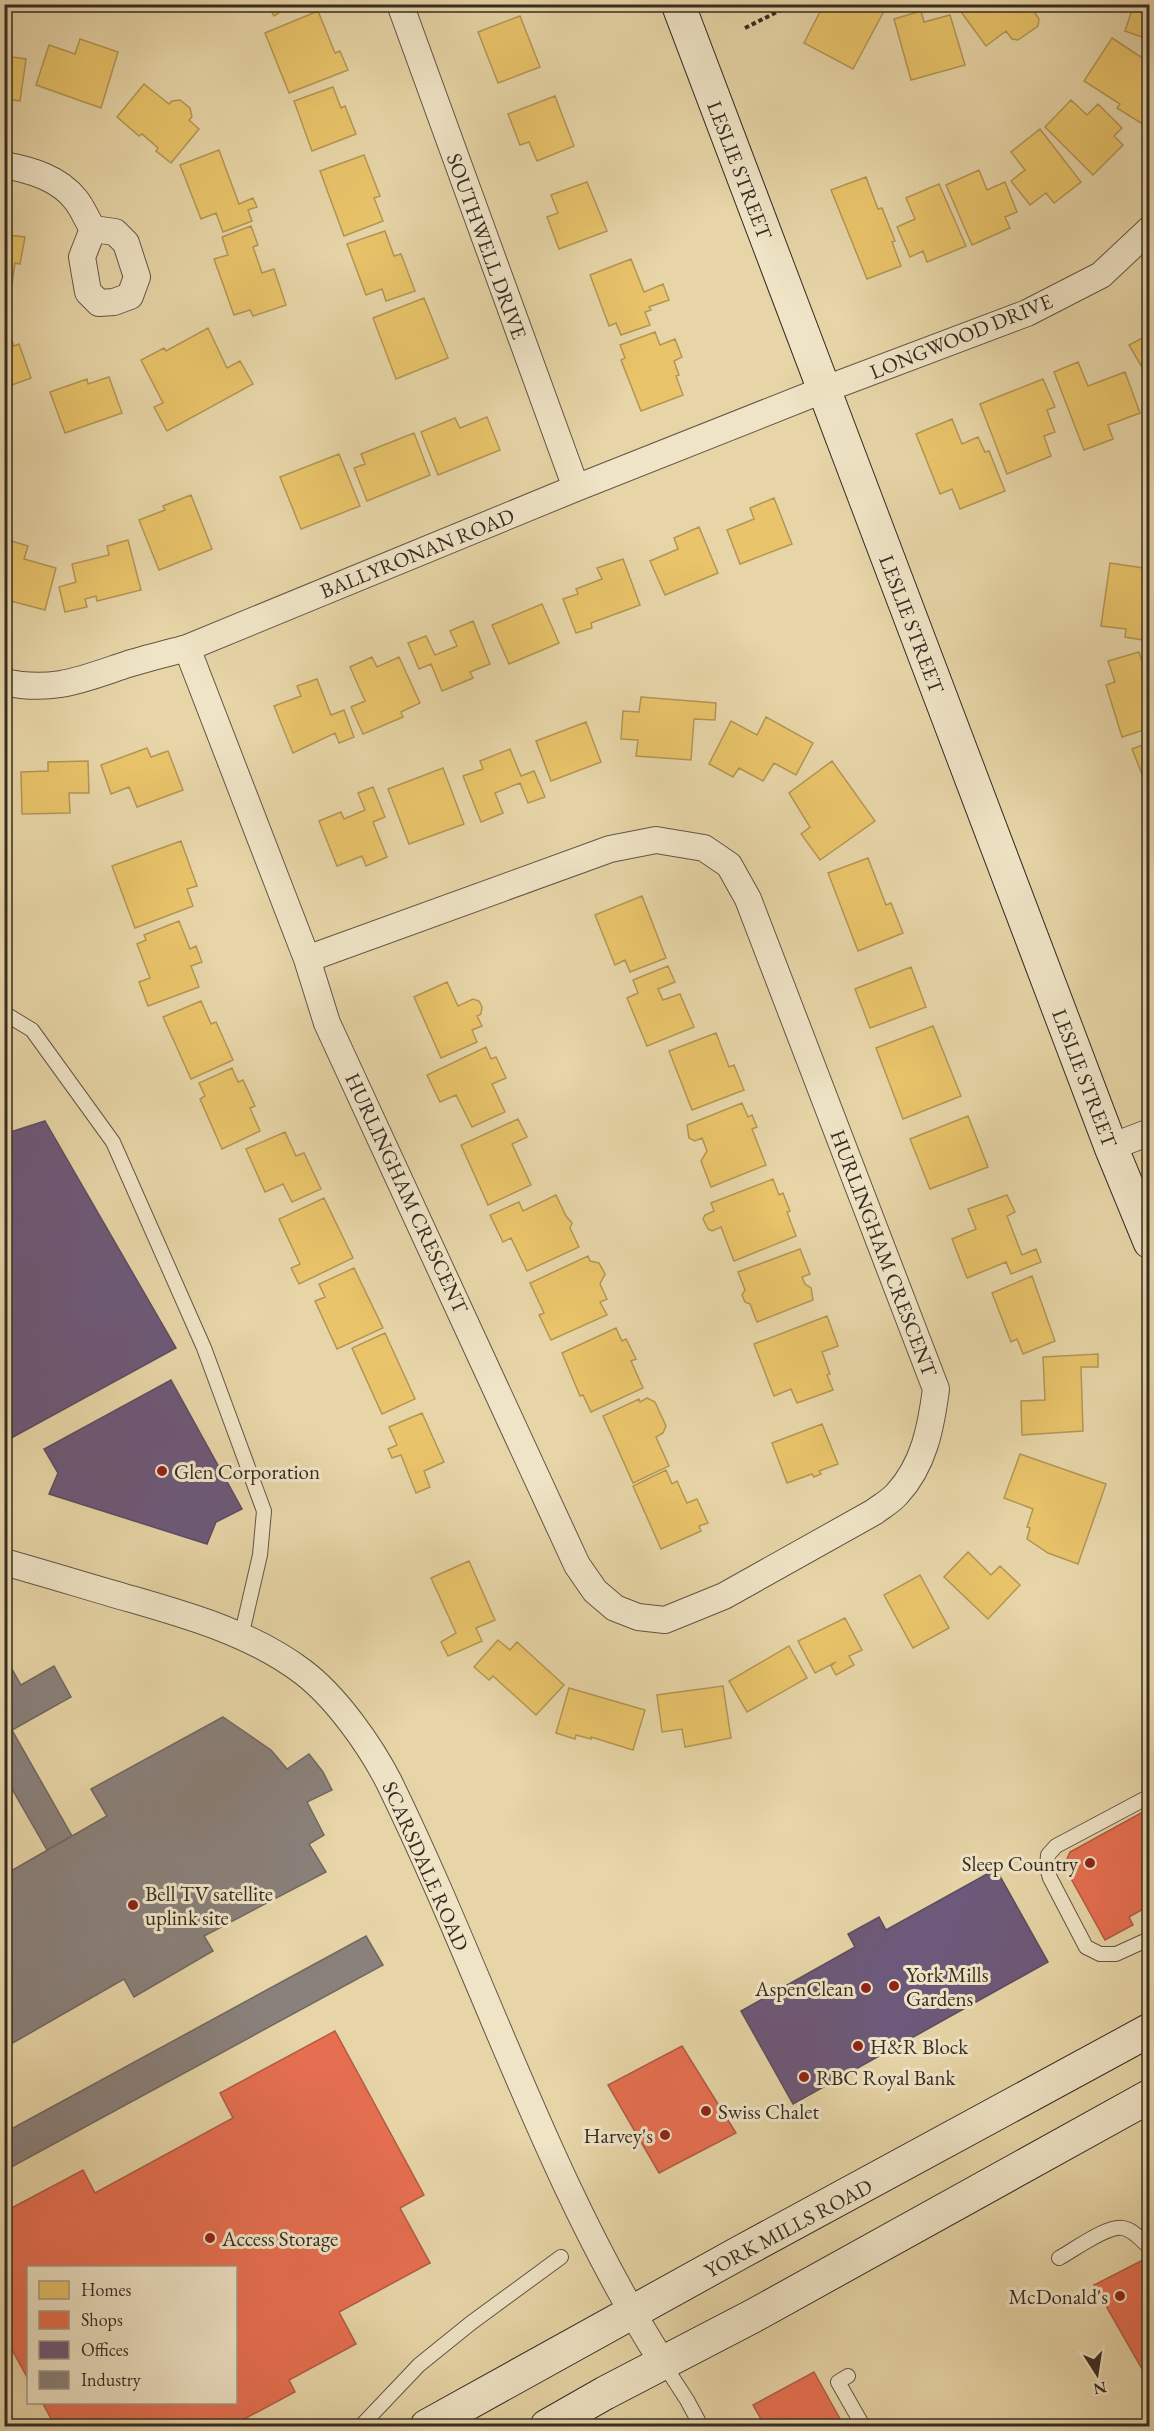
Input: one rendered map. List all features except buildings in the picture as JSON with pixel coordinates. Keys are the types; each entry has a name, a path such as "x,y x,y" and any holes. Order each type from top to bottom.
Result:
{"main road":[{"name":"LESLIE STREET","path":"678,4 1149,1242"},
{"name":"YORK MILLS ROAD","path":"427,2427 1149,2030"},
{"path":"556,2422 1149,2096"}],"street":[{"name":"SOUTHWELL DRIVE","path":"400,4 576,488"},
{"path":"4,165 32,170 55,182 76,199 93,229"},
{"name":"LONGWOOD DRIVE","path":"823,390 1027,313 1101,275 1149,229"},
{"name":"BALLYRONAN ROAD","path":"4,682 28,687 74,682 130,663 187,648 576,488 823,390"},
{"name":"HURLINGHAM CRESCENT","path":"187,648 307,959 327,1023 577,1565 595,1591 615,1608 638,1617 664,1620 724,1596 874,1512 897,1495 920,1460 931,1428 936,1389 748,900 729,865 704,848 664,841 656,840 610,849 307,959"},
{"path":"1111,1147 1149,1132"},
{"name":"SCARSDALE ROAD","path":"4,1562 173,1611 241,1636 276,1654 312,1680 347,1719 382,1768 426,1862 593,2240 631,2314 663,2363"}],"lane":[{"path":"4,1013 32,1030 113,1142 204,1348 264,1511 260,1555 241,1636"},
{"path":"1149,1796 1056,1846 1048,1855 1047,1868 1055,1891 1086,1947 1100,1954 1116,1954 1149,1939"},
{"path":"1059,2258 1108,2230 1123,2228 1136,2235 1149,2248"},
{"path":"361,2427 418,2365 561,2257"},
{"path":"663,2363 701,2427"},
{"path":"848,2376 838,2382 862,2427"}],"path":[{"path":"745,28 793,4"}],"place":[{"name":"Glen Corporation","path":"162,1471"},
{"name":"Sleep Country","path":"1090,1863"},
{"name":"Bell TV satellite uplink site","path":"133,1905"},
{"name":"York Mills Gardens","path":"894,1986"},
{"name":"AspenClean","path":"866,1988"},
{"name":"H&R Block","path":"858,2046"},
{"name":"RBC Royal Bank","path":"804,2077"},
{"name":"Swiss Chalet","path":"706,2111"},
{"name":"Harvey's","path":"665,2135"},
{"name":"Access Storage","path":"210,2238"},
{"name":"McDonald's","path":"1120,2296"}]}
